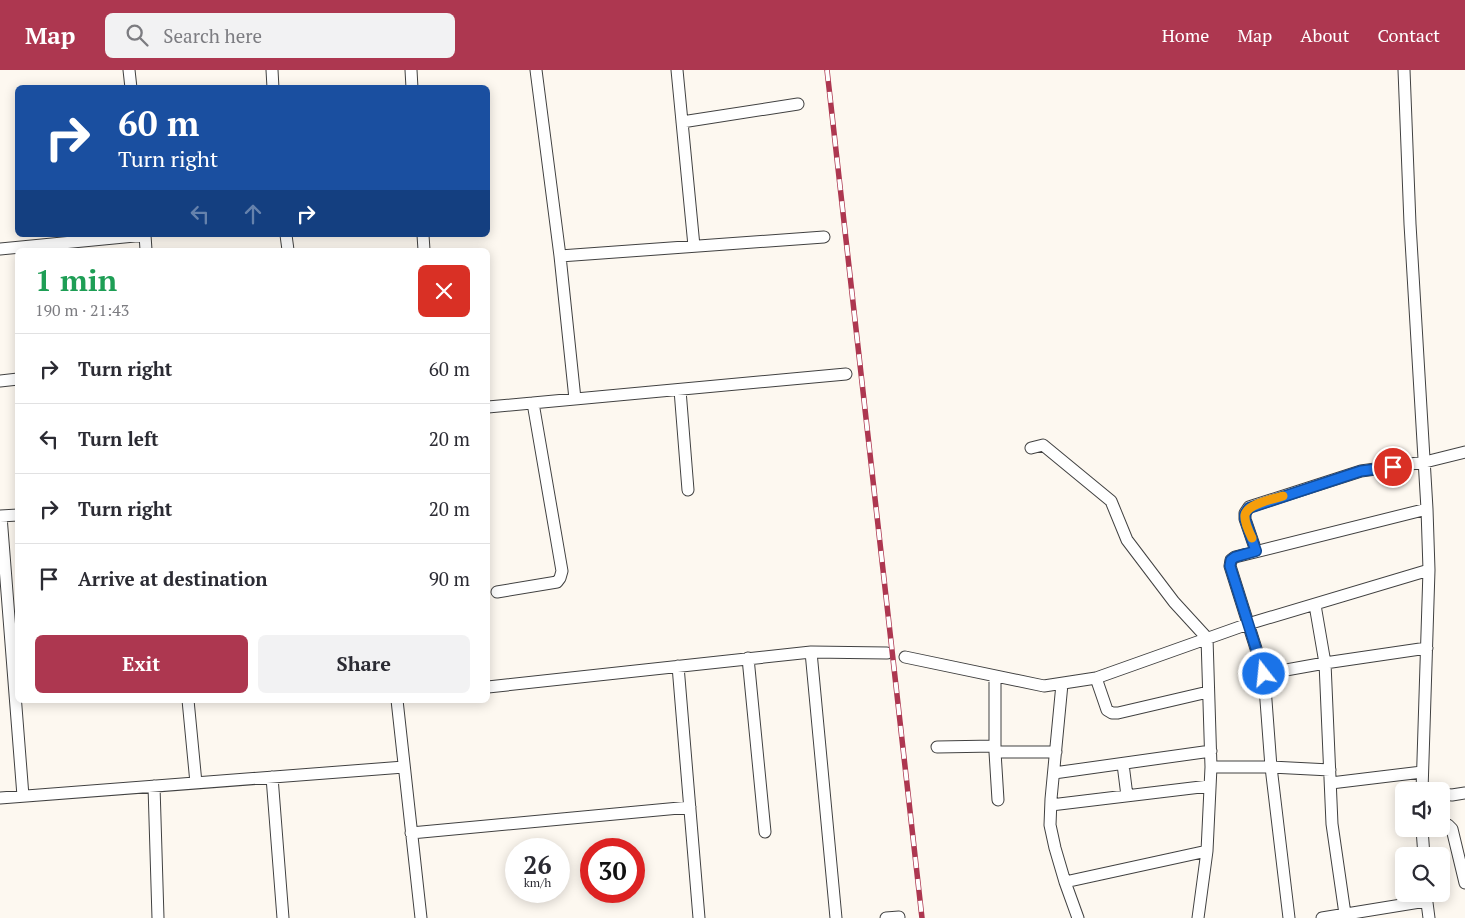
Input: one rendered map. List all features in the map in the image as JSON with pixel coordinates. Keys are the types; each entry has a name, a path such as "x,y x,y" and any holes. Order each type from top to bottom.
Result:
{"street":[{"path":"129,70 131,85"},
{"path":"272,70 273,85"},
{"path":"411,70 412,85"},
{"path":"536,70 560,256 575,399"},
{"path":"677,70 694,246"},
{"path":"1404,70 1410,224 1425,462 1429,570 1422,782"},
{"path":"682,122 798,104"},
{"path":"0,245 116,237"},
{"path":"560,256 824,237"},
{"path":"490,407 846,374"},
{"path":"0,381 15,380"},
{"path":"680,390 688,490"},
{"path":"497,592 557,582 562,571 533,403"},
{"path":"1031,448 1043,445 1111,501 1126,540 1174,602 1207,638 1211,767 1206,851 1198,918"},
{"path":"1256,551 1245,519 1245,514 1249,508 1361,471 1425,462 1465,452"},
{"path":"1289,918 1271,767 1264,674 1230,566 1231,560 1256,551 1427,509"},
{"path":"15,515 1,516 15,649"},
{"path":"905,657 1044,686 1062,684 1096,678 1248,624 1429,570"},
{"path":"1315,605 1325,663 1332,824 1346,914"},
{"path":"1264,674 1426,648"},
{"path":"490,686 811,652 887,652"},
{"path":"811,652 836,918"},
{"path":"748,658 765,832"},
{"path":"678,666 699,918"},
{"path":"995,676 995,749 998,800"},
{"path":"1096,678 1107,710 1112,713 1208,692"},
{"path":"1062,684 1050,825 1065,882 1078,918"},
{"path":"18,703 23,796"},
{"path":"188,703 196,783"},
{"path":"397,703 421,918"},
{"path":"937,747 1056,752"},
{"path":"1054,773 1211,751"},
{"path":"1123,764 1127,796"},
{"path":"0,798 404,767"},
{"path":"1211,767 1271,767 1330,770"},
{"path":"1330,783 1422,772"},
{"path":"272,777 283,918"},
{"path":"154,786 158,918"},
{"path":"1051,805 1210,786"},
{"path":"1450,795 1465,793"},
{"path":"411,833 690,807"},
{"path":"1450,827 1465,883"},
{"path":"1065,882 1206,851"},
{"path":"1322,918 1346,914 1358,915 1407,902"},
{"path":"1427,902 1429,918"},
{"path":"886,918 899,916"}],"railway":[{"path":"827,70 922,918"}],"slow traffic":[{"path":"1252,538 1245,519 1245,514 1249,508 1283,496"}],"route":[{"path":"1264,674 1230,566 1231,560 1235,557 1256,551 1245,514 1249,508 1257,504 1361,471 1393,467"}]}
